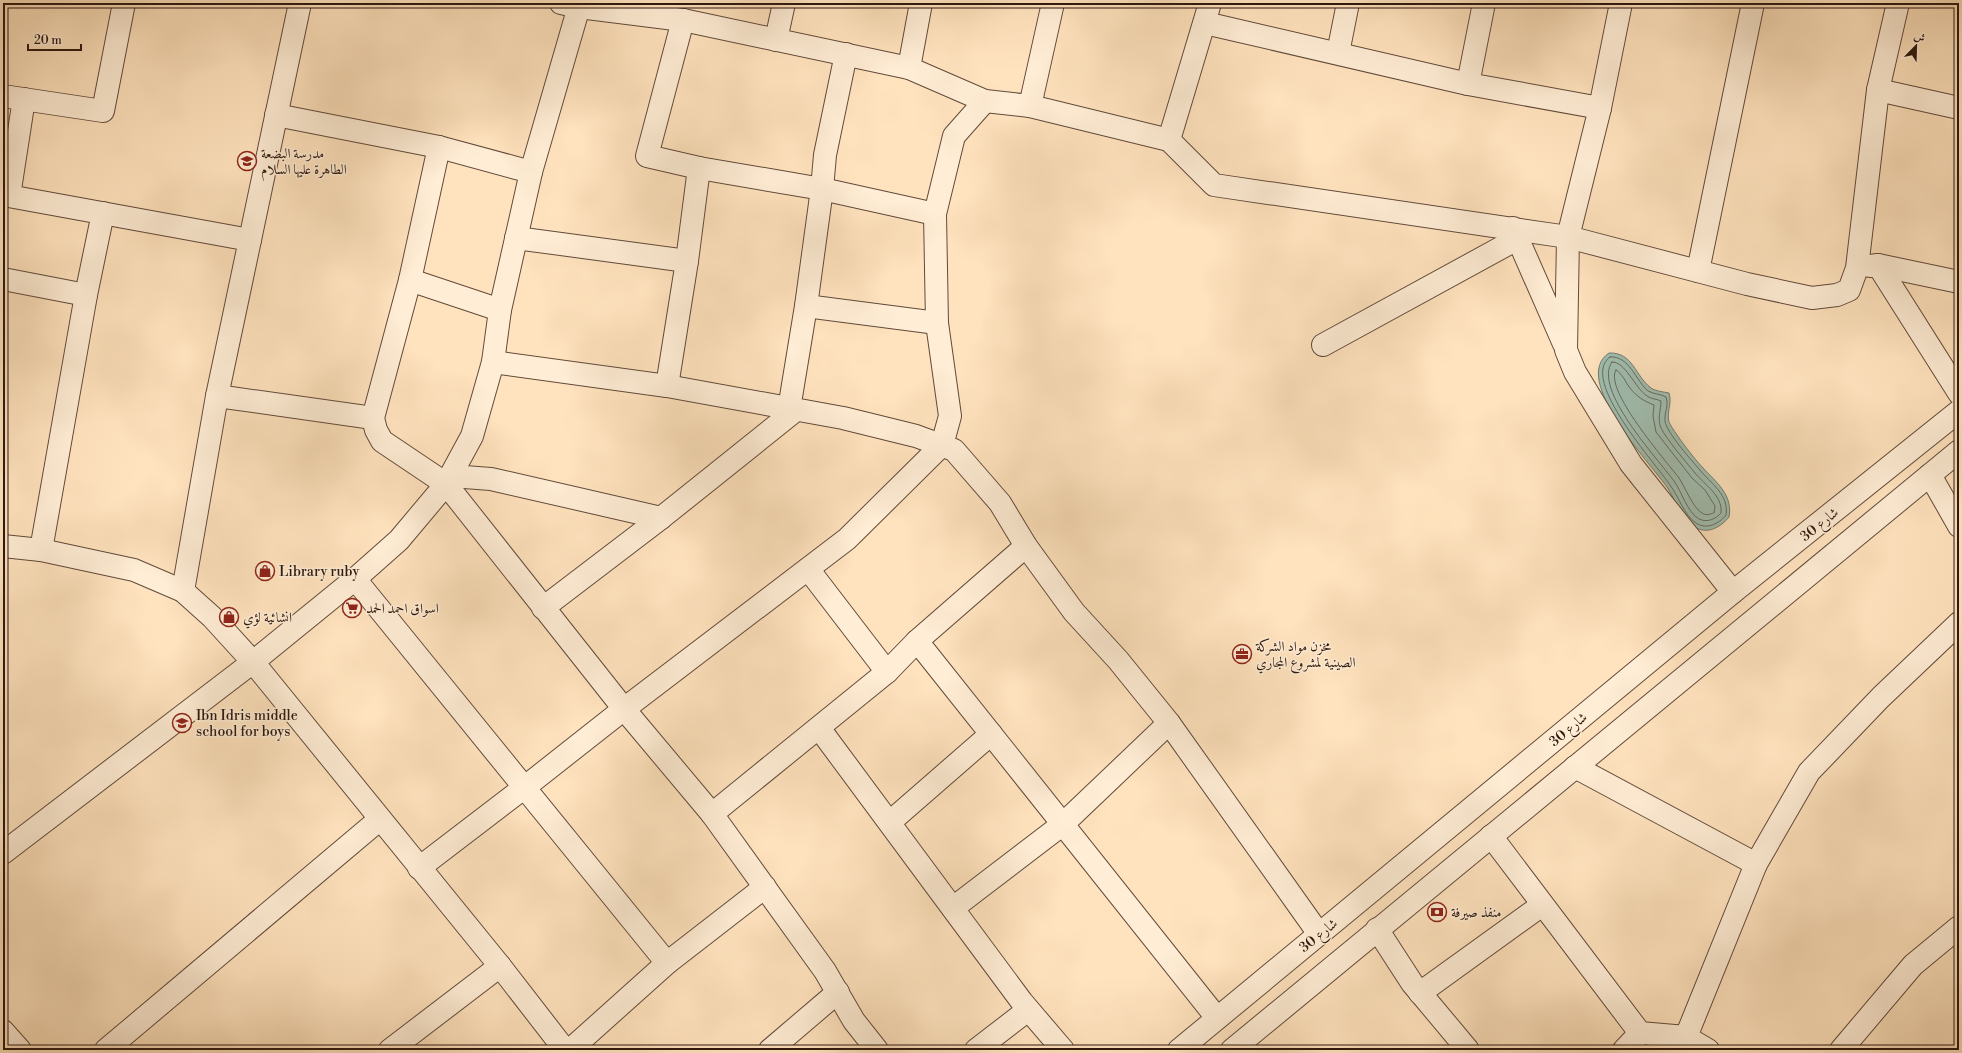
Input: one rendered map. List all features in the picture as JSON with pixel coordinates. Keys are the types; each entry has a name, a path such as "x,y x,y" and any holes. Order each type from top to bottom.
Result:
{"street":[{"path":"3,96 103,111 124,3"},
{"path":"183,591 217,396 300,3"},
{"path":"776,40 784,3"},
{"path":"909,68 921,3"},
{"path":"1030,106 1053,3"},
{"path":"1338,53 1348,3"},
{"path":"1468,84 1484,3"},
{"path":"1566,350 1568,237 1600,108 1621,3"},
{"path":"1698,271 1753,3"},
{"path":"3,853 253,662 355,579 399,540 449,480 472,436 493,362 500,310 516,238 573,4 683,20 909,68 985,101 1030,106 1169,140 1214,185 1515,233 1568,237 1747,284 1812,298 1837,295 1849,290 1856,268 1878,90 1898,3"},
{"path":"1169,140 1207,13 1338,53 1468,84 1600,108"},
{"path":"683,20 647,156 699,168 822,190 935,214"},
{"path":"543,608 661,518 792,410 822,190 825,155 846,54"},
{"path":"1878,90 1959,108"},
{"path":"24,99 6,196 250,240"},
{"path":"419,868 847,539 942,446 950,416 937,324 935,214 954,136 985,101"},
{"path":"276,115 439,147 531,172"},
{"path":"439,147 410,280 373,418 376,430 382,441 449,480 543,608 624,709 712,814 825,971 854,1021 877,1050"},
{"path":"667,386 687,261 699,168"},
{"path":"41,550 86,295 103,213"},
{"path":"1323,345 1515,233"},
{"path":"1515,233 1582,384 1631,464 1733,592"},
{"path":"516,238 687,261"},
{"path":"1856,268 1878,265 1959,282"},
{"path":"1878,265 1959,393"},
{"path":"3,279 86,295"},
{"path":"410,280 500,310"},
{"path":"806,306 937,324"},
{"path":"493,362 667,386 792,410 843,418 916,436 954,450 1000,503 1026,546 1074,612 1118,660 1169,723 1319,934"},
{"path":"217,396 373,418"},
{"name":"شارع 30","path":"1179,1050 1733,592 1959,412"},
{"path":"1232,1050 1959,451"},
{"path":"1930,475 1959,526"},
{"path":"449,480 491,478 661,518"},
{"path":"3,546 41,550 134,570 183,591 212,617 253,662 500,966 565,1050"},
{"path":"712,814 887,672 917,641 1026,546"},
{"path":"808,569 887,672"},
{"path":"1756,574 1755,583 1763,596 1769,599 1778,600"},
{"path":"355,579 667,963"},
{"path":"1699,621 1714,627 1720,640 1718,649"},
{"path":"1686,1037 1756,864 1809,772 1881,697 1959,622"},
{"path":"917,641 1218,1018"},
{"path":"953,908 1063,824 1169,723"},
{"path":"819,728 1028,1010 1063,1050"},
{"path":"890,822 991,734"},
{"path":"1575,767 1756,864"},
{"path":"106,1050 380,819"},
{"path":"1490,836 1640,1033 1686,1037 1708,1050"},
{"path":"570,1050 667,963 765,887"},
{"path":"1420,993 1542,904"},
{"path":"1841,1050 1913,964 1959,927"},
{"path":"1378,929 1456,1046"},
{"path":"390,1050 500,966"},
{"path":"770,1050 838,992"},
{"path":"976,1050 1028,1010"},
{"path":"3,1030 20,1050"},
{"path":"1624,1050 1640,1033"}],"water":[{"path":"1609,353 1623,356 1629,360 1651,388 1657,391 1669,393 1670,401 1668,418 1671,426 1703,468 1723,490 1729,502 1729,517 1718,527 1709,530 1700,529 1695,527 1686,519 1667,487 1617,421 1599,382 1600,365"}],"place":[{"name":"مدرسة البضعة الطاهرة عليها السلام","path":"247,161"},
{"name":"Library ruby","path":"265,571"},
{"name":"اسواق احمد الحمد","path":"352,608"},
{"name":"انشائية لؤي","path":"229,617"},
{"name":"مخزن مواد الشركة الصينية لمشروع المجاري","path":"1242,654"},
{"name":"Ibn Idris middle school for boys","path":"182,723"},
{"name":"منفذ صيرفة","path":"1437,912"}]}
